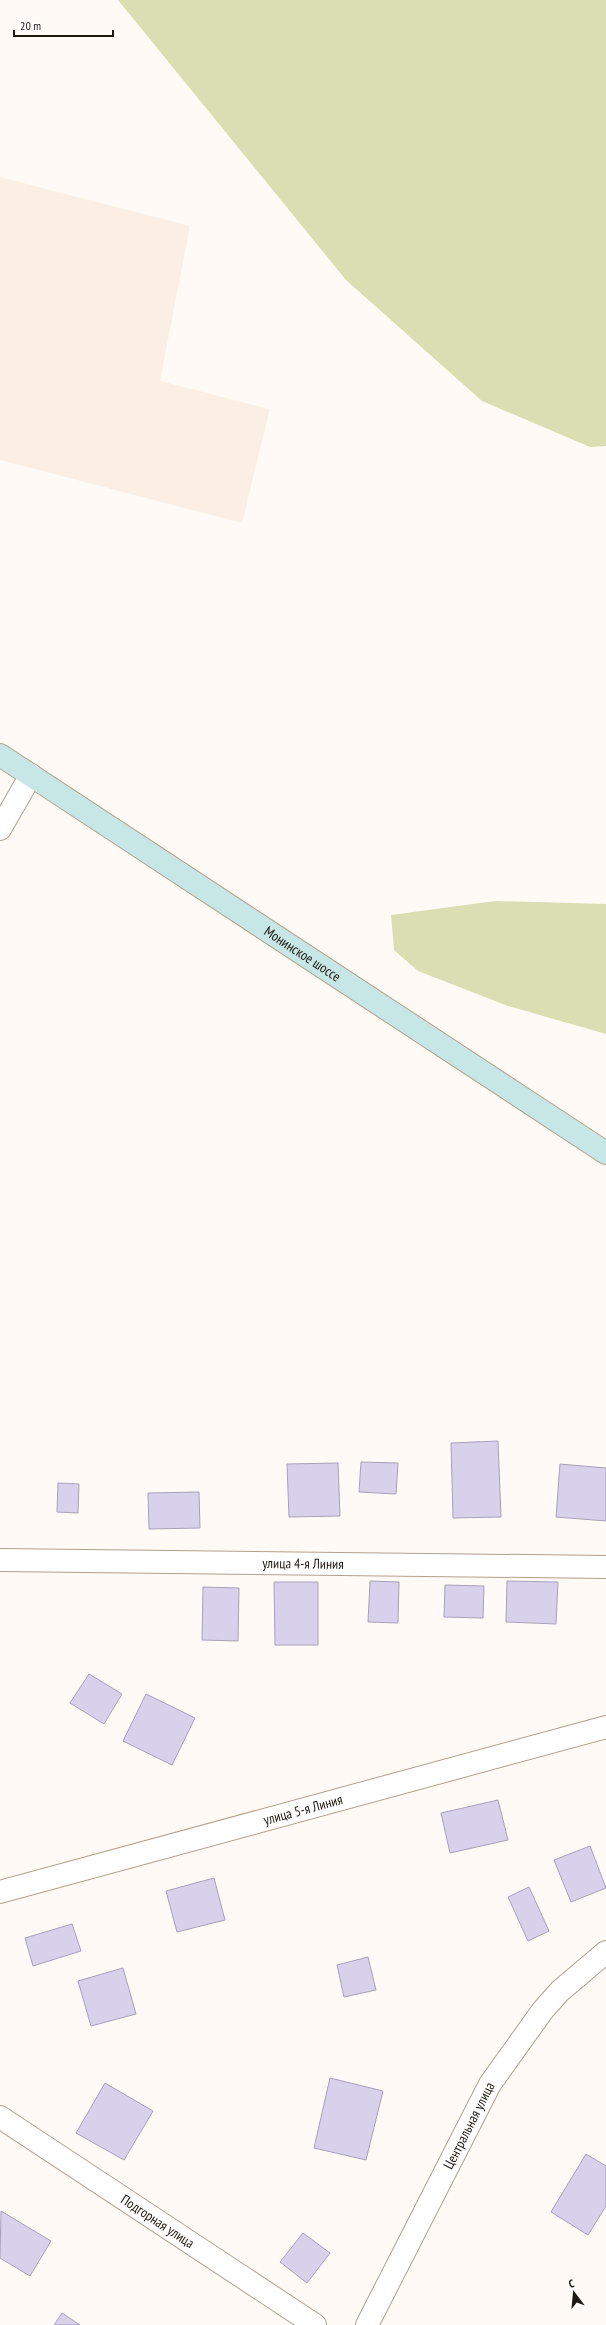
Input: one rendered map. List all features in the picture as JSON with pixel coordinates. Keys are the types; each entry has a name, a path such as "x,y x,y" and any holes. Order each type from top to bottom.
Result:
{"main road":[{"name":"Монинское шоссе","path":"0,755 606,1153"}],"street":[{"path":"0,829 31,775"},
{"name":"улица 4-я Линия","path":"0,1560 606,1567"},
{"name":"улица 5-я Линия","path":"0,1892 606,1727"},
{"name":"Центральная улица","path":"367,2325 490,2084 543,2010 566,1986 606,1952"},
{"name":"Подгорная улица","path":"0,2117 315,2325"}],"shaded area":[{"path":"0,177 190,226 160,381 270,409 242,523 0,460"}],"green space":[{"path":"118,0 606,0 606,446 590,447 482,401 346,280"},
{"path":"495,901 606,904 606,1034 508,1006 418,971 394,950 391,915"}],"building":[{"path":"498,1441 501,1517 453,1518 451,1443"},
{"path":"361,1462 398,1463 396,1494 359,1492"},
{"path":"338,1463 340,1516 289,1517 287,1464"},
{"path":"560,1464 606,1468 606,1521 556,1517"},
{"path":"58,1483 79,1484 78,1513 57,1512"},
{"path":"199,1492 200,1528 149,1529 148,1493"},
{"path":"370,1581 399,1582 398,1623 368,1622"},
{"path":"507,1581 558,1582 556,1624 506,1622"},
{"path":"274,1582 318,1582 318,1645 275,1645"},
{"path":"445,1585 484,1586 483,1618 444,1617"},
{"path":"203,1587 239,1588 238,1641 202,1640"},
{"path":"89,1674 122,1694 104,1724 70,1703"},
{"path":"146,1694 195,1718 172,1765 123,1741"},
{"path":"498,1800 508,1840 450,1853 441,1813"},
{"path":"590,1846 606,1888 571,1902 554,1860"},
{"path":"214,1878 225,1920 177,1932 166,1891"},
{"path":"529,1887 549,1931 528,1941 508,1897"},
{"path":"72,1924 81,1951 33,1966 25,1938"},
{"path":"368,1957 376,1990 344,1997 337,1965"},
{"path":"123,1968 136,2014 91,2026 78,1981"},
{"path":"330,2078 383,2091 366,2160 314,2148"},
{"path":"105,2083 153,2111 124,2160 76,2133"},
{"path":"586,2154 606,2166 606,2206 588,2235 551,2212"},
{"path":"1,2211 51,2241 30,2276 0,2258"},
{"path":"303,2233 330,2253 307,2283 280,2262"},
{"path":"62,2313 80,2325 54,2325"}]}
